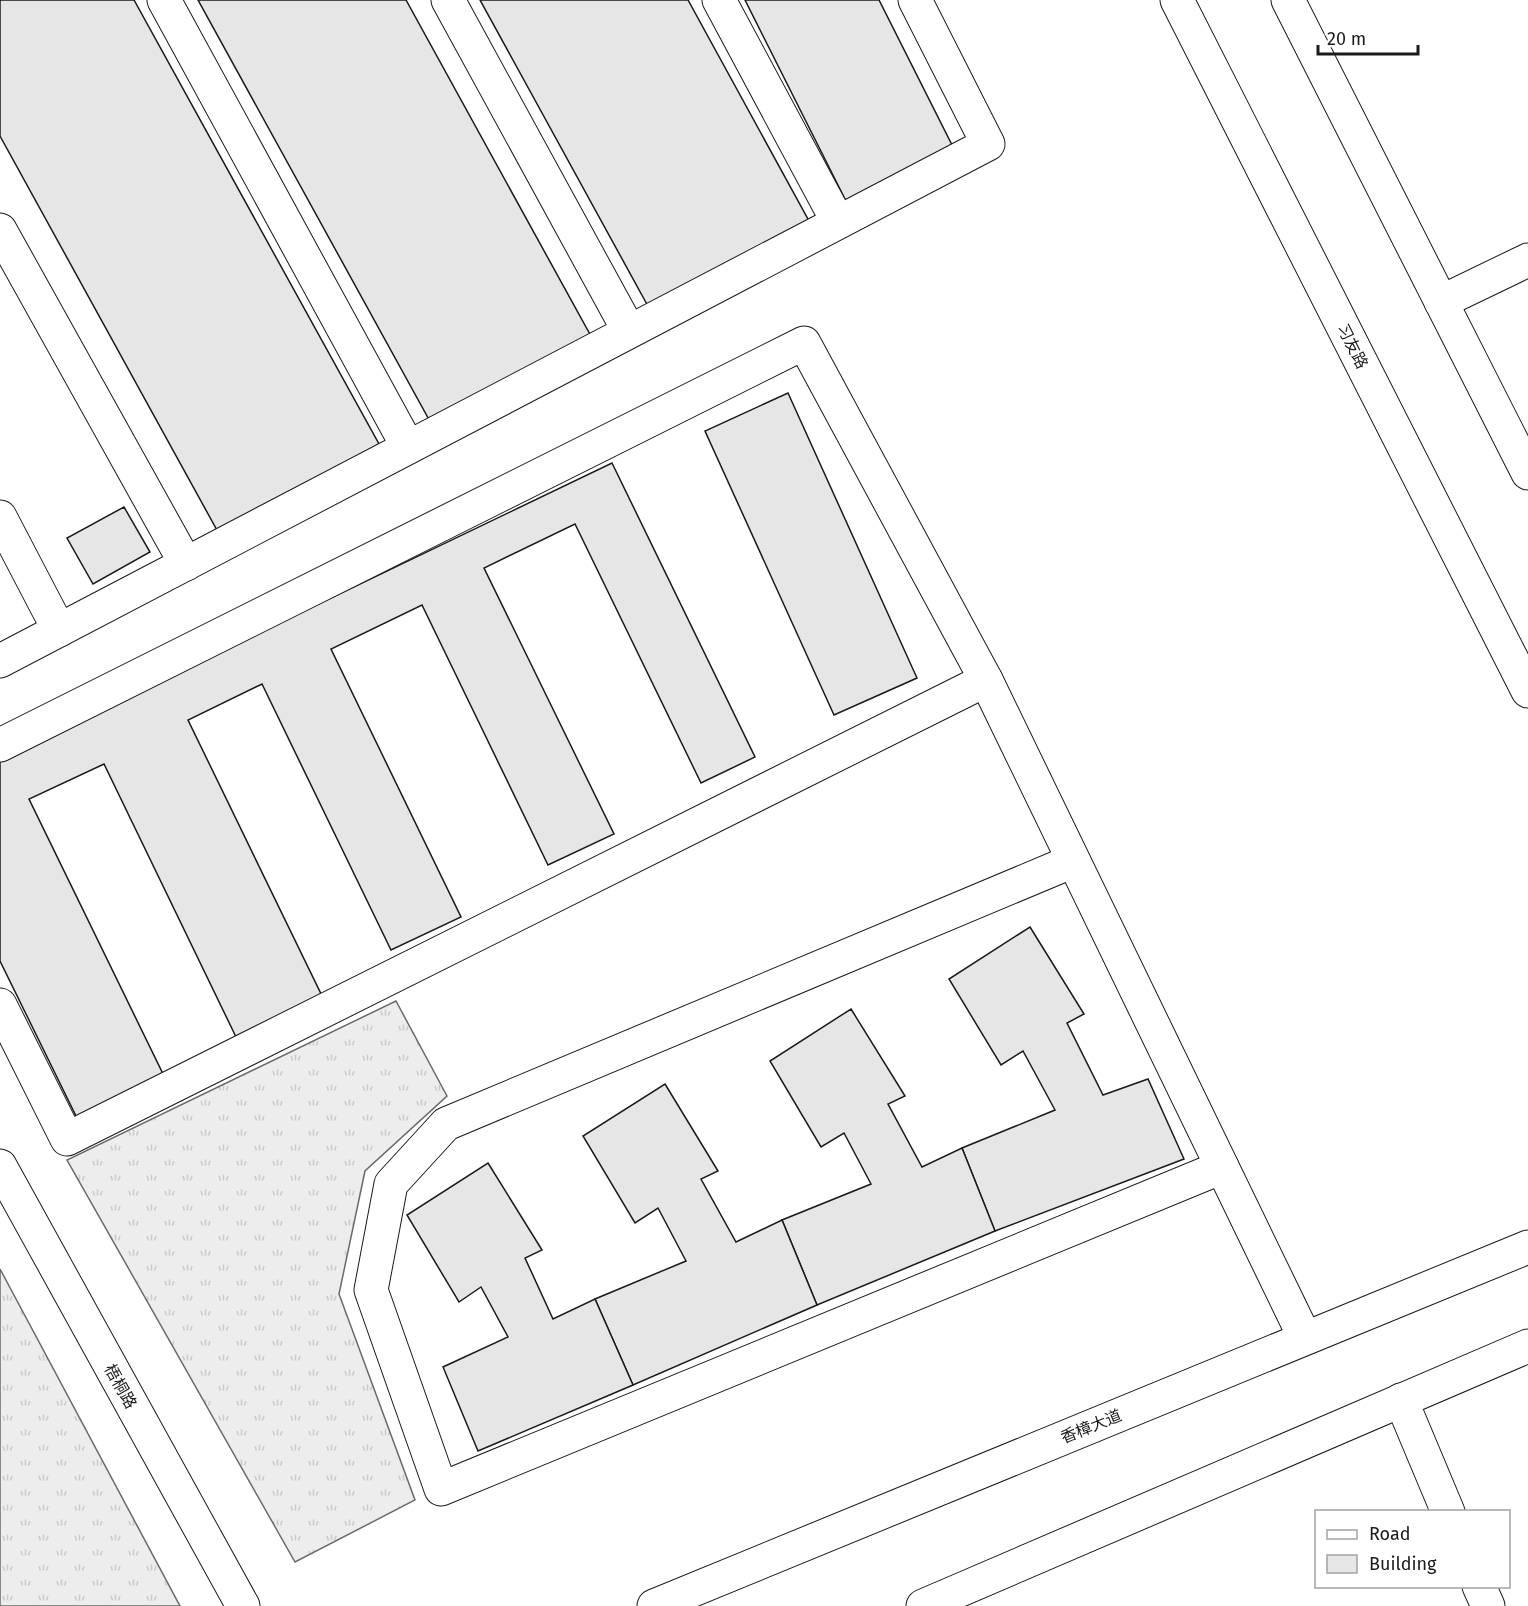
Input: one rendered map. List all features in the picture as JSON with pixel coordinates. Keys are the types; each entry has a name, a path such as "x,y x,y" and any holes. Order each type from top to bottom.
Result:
{"main road":[{"path":"164,0 408,447"},
{"path":"448,0 629,332"},
{"path":"719,0 838,222"},
{"path":"0,661 987,144 915,0"},
{"name":"习友路","path":"1177,0 1528,691"},
{"path":"1288,0 1528,473"},
{"path":"0,230 186,564"},
{"path":"1441,302 1528,260"},
{"path":"0,745 804,344 986,680 1305,1338"},
{"path":"0,517 59,630"},
{"path":"0,1005 67,1139 986,680"},
{"path":"1073,861 446,1125 392,1184 371,1290 441,1489 1222,1167"},
{"name":"梧桐路","path":"0,1166 243,1606"},
{"name":"香樟大道","path":"654,1606 1528,1246"},
{"path":"923,1606 1528,1346"},
{"path":"1401,1400 1447,1510"},
{"path":"1479,1588 1488,1606"}],"green space":[{"path":"396,1001 447,1096 365,1171 339,1294 415,1500 295,1562 67,1160"},
{"path":"0,1269 180,1606 0,1606"}],"building":[{"path":"0,0 134,0 379,444 218,532 0,136"},
{"path":"198,0 406,0 592,338 432,425"},
{"path":"480,0 688,0 809,221 649,308"},
{"path":"745,0 879,0 953,147 846,201"},
{"path":"788,393 917,678 834,715 705,431"},
{"path":"612,463 755,757 701,783 575,524 484,568 614,834 548,865 422,605 331,649 461,917 391,950 262,684 188,720 323,998 237,1039 104,764 29,799 164,1076 77,1118 0,961 0,757"},
{"path":"124,507 150,552 93,584 67,538"},
{"path":"1030,927 1084,1014 1067,1023 1103,1095 1148,1079 1184,1159 995,1231 962,1148 1055,1110 1023,1051 1001,1065 949,979"},
{"path":"851,1009 905,1096 888,1104 922,1167 962,1148 995,1231 817,1305 782,1220 871,1184 844,1133 821,1147 770,1061"},
{"path":"665,1084 718,1171 701,1179 736,1242 782,1220 817,1305 633,1385 595,1299 686,1261 658,1208 635,1223 583,1136"},
{"path":"488,1163 542,1250 525,1258 553,1319 595,1299 633,1385 478,1451 443,1367 508,1337 481,1287 459,1302 407,1215"}]}
